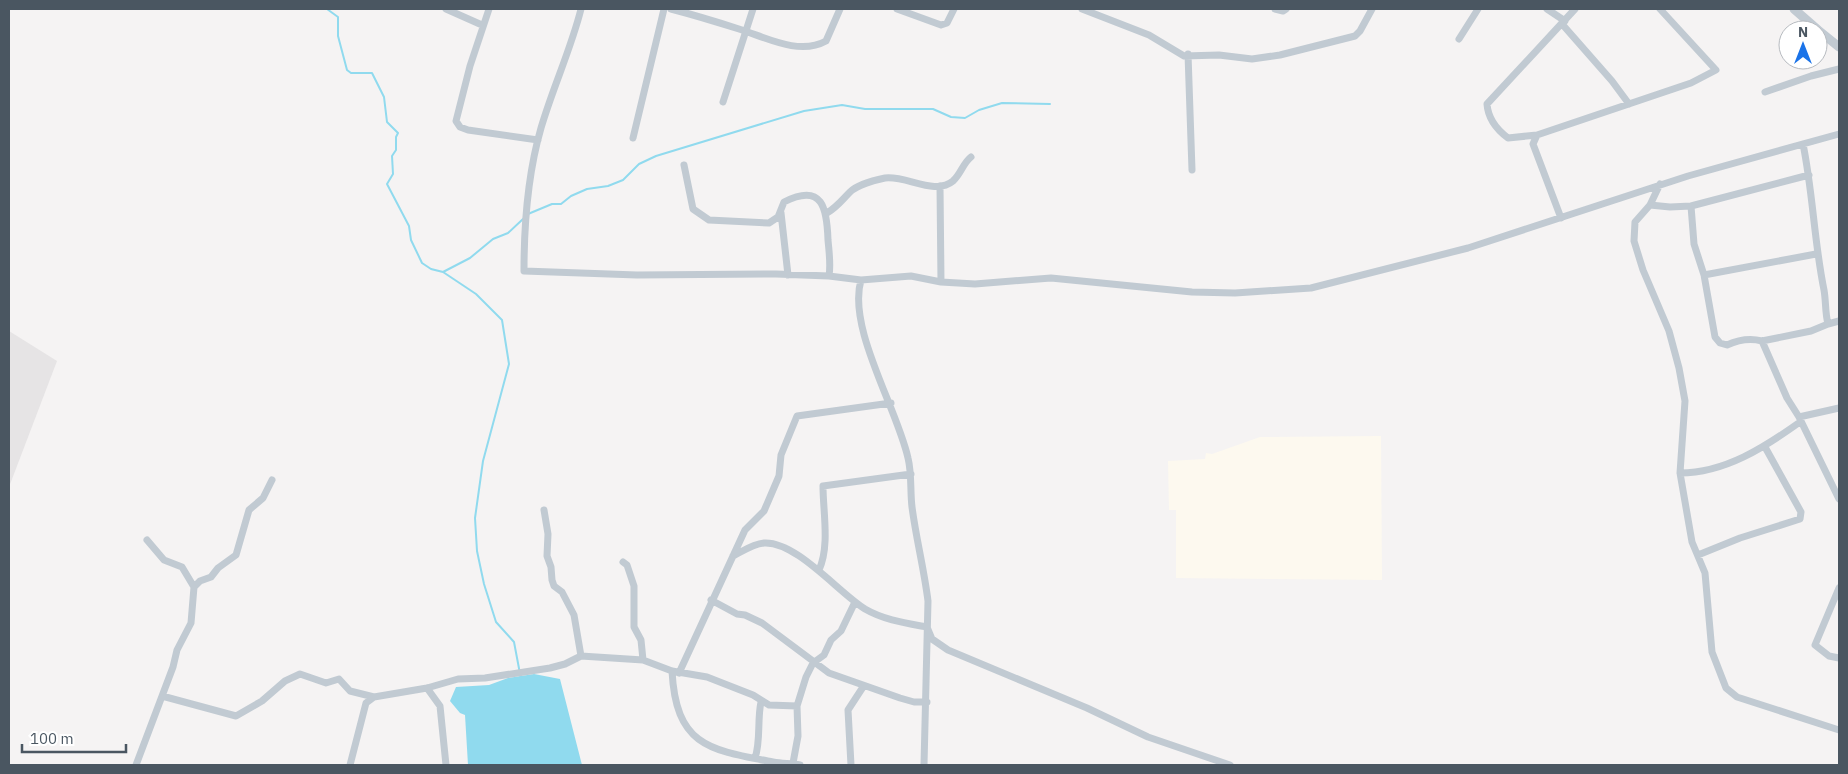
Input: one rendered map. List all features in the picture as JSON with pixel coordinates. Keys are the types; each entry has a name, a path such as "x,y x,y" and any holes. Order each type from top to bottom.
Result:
{"street":[{"path":"446,9 482,25"},
{"path":"489,9 482,25 456,121 460,127 468,130 538,140"},
{"path":"581,9 538,140 532,168 524,271 637,275 829,276 861,280 911,276 941,282 975,284 1051,278 1192,292 1234,293 1311,288 1468,248 1660,184 1839,134"},
{"path":"633,138 664,9"},
{"path":"672,9 746,31 768,41 815,46 828,38 840,9"},
{"path":"723,102 753,9"},
{"path":"897,9 941,25 947,23 954,9"},
{"path":"1082,9 1149,35 1184,56 1188,54 1252,59 1326,45 1355,36 1360,31 1372,9"},
{"path":"1275,9 1283,11 1286,9"},
{"path":"1458,39 1478,9"},
{"path":"1547,9 1563,22 1612,81 1628,104"},
{"path":"1574,9 1487,104 1487,113 1496,130 1508,138 1537,135 1691,83 1716,70 1710,61 1660,9"},
{"path":"1794,9 1807,20"},
{"path":"1828,38 1839,47"},
{"path":"1188,54 1192,170"},
{"path":"1765,92 1839,68"},
{"path":"1537,135 1534,144 1561,218"},
{"path":"1803,144 1809,175 1816,254 1828,324"},
{"path":"827,213 837,207 850,191 885,178 903,179 940,186 954,180 971,157"},
{"path":"684,165 693,209 709,220 770,223 781,212"},
{"path":"1650,205 1670,207 1691,206 1809,175"},
{"path":"1660,184 1650,205 1635,222 1634,241 1645,278 1669,332 1679,368 1685,401 1680,473 1692,542 1705,573 1712,652 1726,688 1736,697 1839,730"},
{"path":"940,186 941,282"},
{"path":"788,275 781,212 784,202 802,196 820,200 827,213 829,276"},
{"path":"1691,206 1694,244 1704,275 1715,337 1720,343 1727,345 1735,341 1754,339 1762,341 1812,331 1839,321"},
{"path":"1704,275 1816,254"},
{"path":"861,280 857,293 861,321 875,366 891,403 908,457 911,474 912,508 925,578 927,702 924,765"},
{"path":"1762,341 1787,398 1839,499"},
{"path":"854,602 841,631 831,640 824,655 814,663 806,677 797,706 797,764 766,763 755,758 724,752 694,738 679,715 672,688 675,672 703,625 711,600 745,530 764,511 779,476 781,454 797,416 891,403"},
{"path":"1680,473 1698,473 1765,447 1800,420 1839,408"},
{"path":"1698,555 1740,538 1800,519 1801,512 1765,447"},
{"path":"819,570 822,562 824,538 822,486 911,474"},
{"path":"194,587 200,581 211,578 218,568 236,556 249,510 263,498 272,480"},
{"path":"544,510 548,534 547,556 551,567 552,580 554,586 562,592 571,609 581,656"},
{"path":"136,765 177,650 191,623 194,587 182,567 164,560 147,540"},
{"path":"733,556 752,546 778,544 819,570 854,602 892,621 927,627"},
{"path":"623,562 627,565 634,586 634,626 641,640 642,660"},
{"path":"1839,588 1815,645 1829,656 1839,658"},
{"path":"711,600 736,614 745,615 762,623 828,673 863,687 914,702 927,702"},
{"path":"927,627 932,639 948,650 1087,708 1148,738 1230,765"},
{"path":"162,696 236,716 262,701 285,681 300,674 326,683 339,679 350,691 374,697 426,688 458,679 525,672 565,664 581,656 642,660 675,672 706,677 753,695 768,705 797,706"},
{"path":"851,765 848,710 863,687"},
{"path":"426,688 440,706 446,765"},
{"path":"350,765 366,703 374,697"},
{"path":"755,758 761,702"}],"shaded area":[{"path":"9,331 57,361 9,487"},
{"path":"1381,436 1382,580 1176,578 1176,510 1169,510 1168,461 1205,459 1206,453 1212,454 1260,437"}],"water":[{"path":"534,674 560,679 582,765 468,765 465,715 460,713 450,701 456,687 489,685 508,678"}],"waterway":[{"path":"327,9 338,17 338,36 347,70 351,73 372,73 384,97 387,122 398,133 396,137 396,150 392,156 393,174 387,184 409,226 411,240 422,263 431,269 443,272 476,294 502,320 509,364 483,461 475,518 477,551 484,584 496,622 514,642 521,679"},
{"path":"528,214 552,204 561,204 571,196 587,189 608,186 623,180 639,164 656,156 804,111 842,105 865,109 933,109 951,117 965,118 979,110 1002,103 1050,104"},
{"path":"443,272 470,258 493,239 508,233 523,219"}]}
